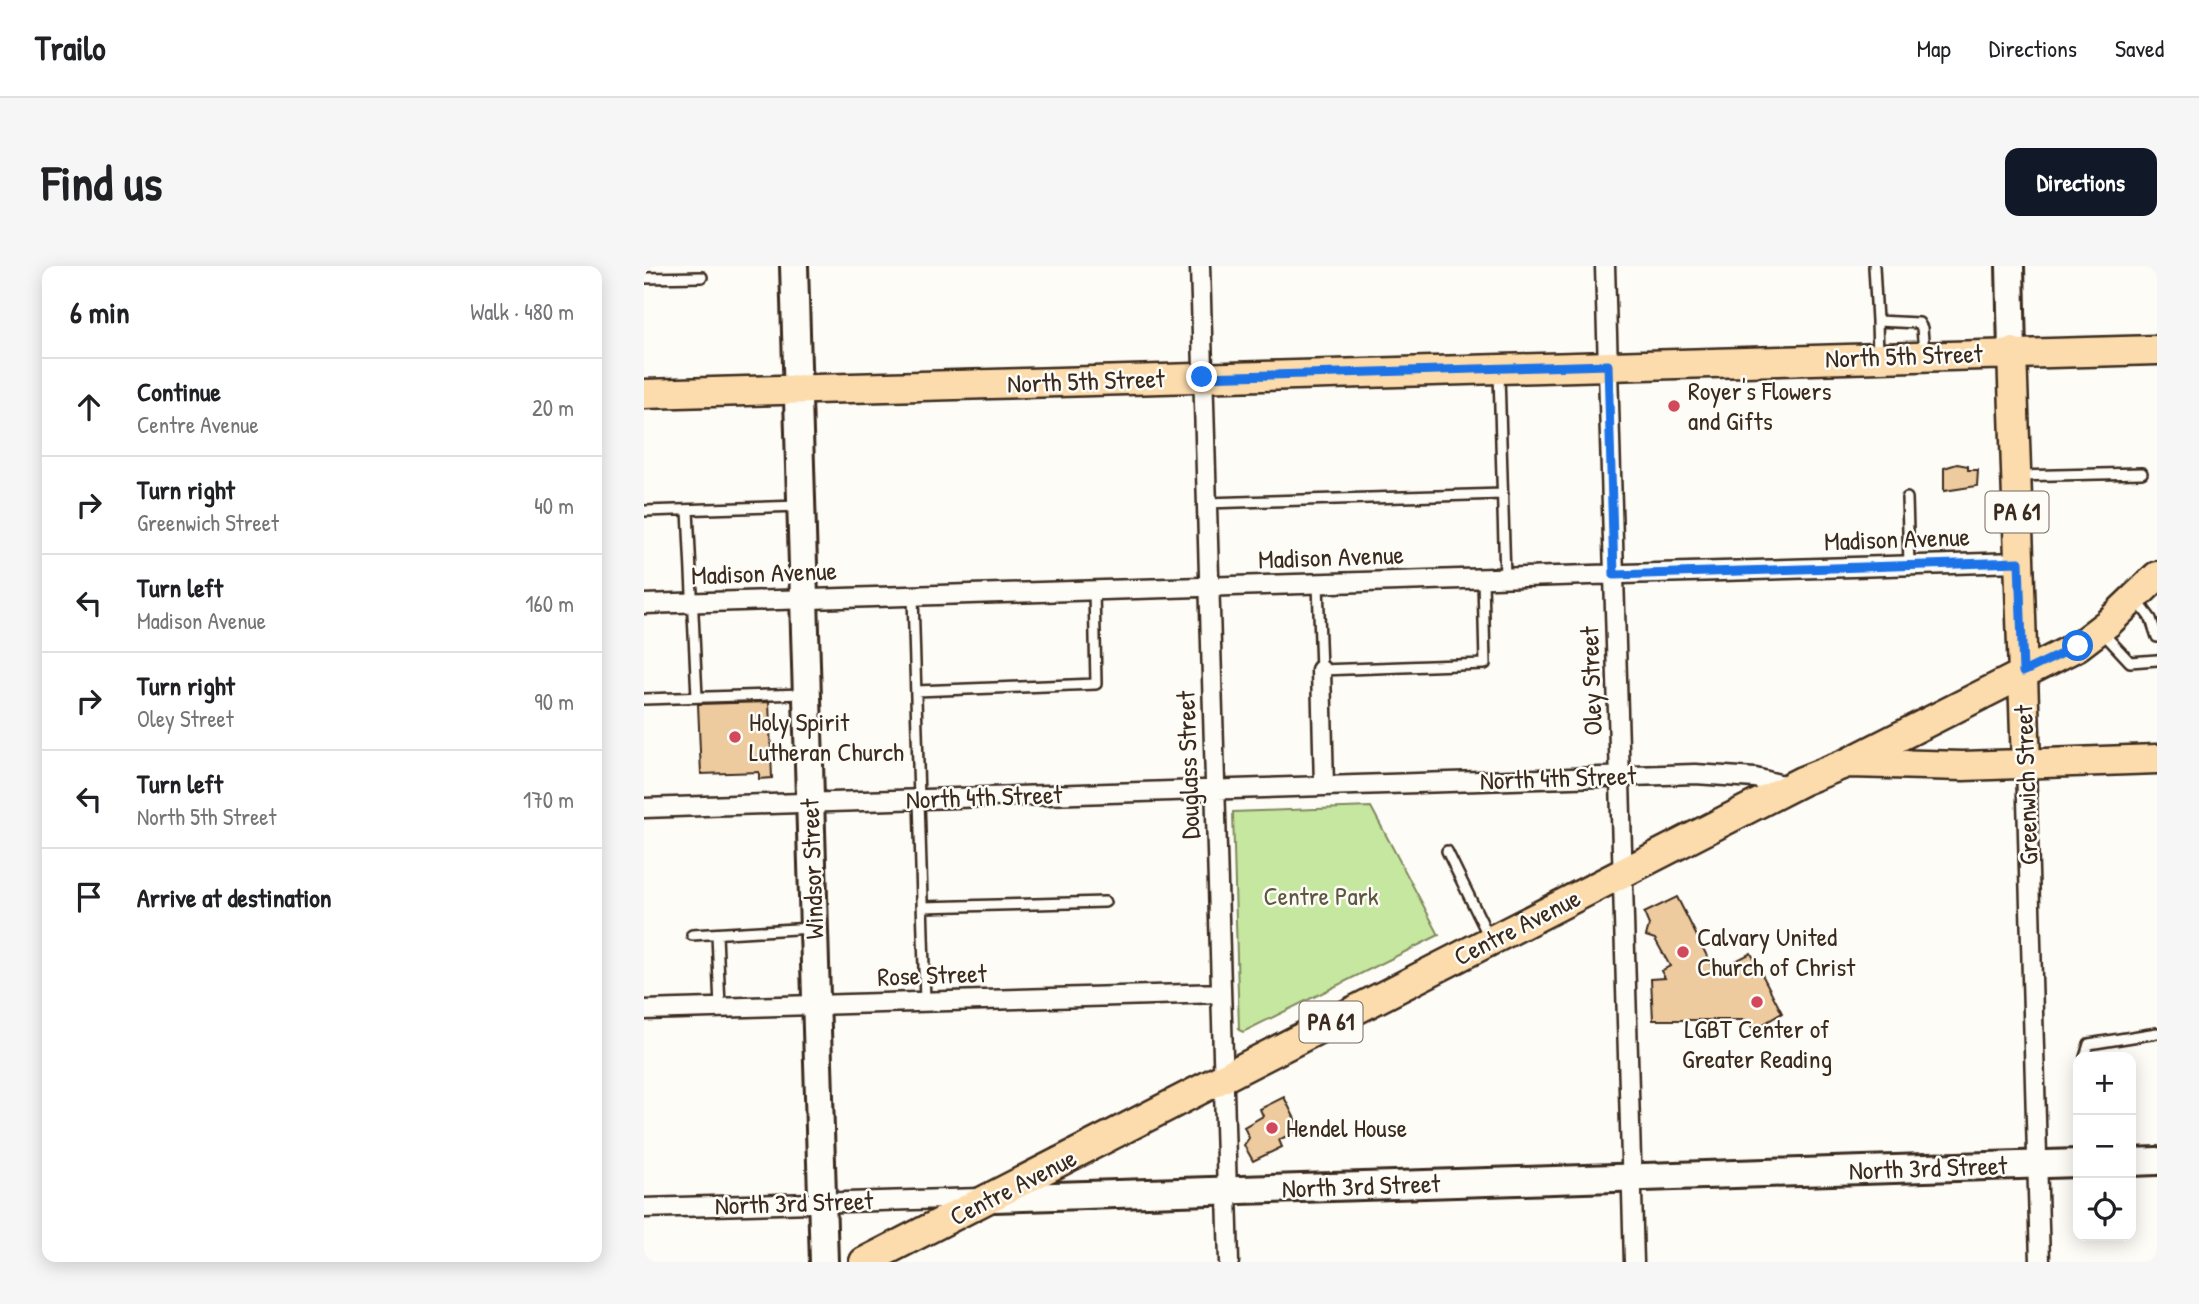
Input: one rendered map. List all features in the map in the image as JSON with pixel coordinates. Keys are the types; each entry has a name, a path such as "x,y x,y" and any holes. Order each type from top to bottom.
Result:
{"main road":[{"name":"North 5th Street","path":"644,394 2012,352 2157,350"},
{"name":"Greenwich Street","path":"2012,352 2026,764"},
{"name":"Centre Avenue","path":"863,1262 994,1198 1224,1076 1791,787 1847,763 2078,646 2100,630 2157,576"},
{"path":"2026,764 2157,759"},
{"name":"PA 61","path":"1847,763 2026,764"}],"street":[{"name":"Windsor Street","path":"794,266 824,1262"},
{"name":"Douglass Street","path":"1200,266 1229,1262"},
{"name":"Oley Street","path":"1605,266 1634,1262"},
{"name":"Greenwich Street","path":"2010,266 2012,352"},
{"name":"Madison Avenue","path":"644,604 803,597 914,596 2019,562"},
{"path":"1321,670 1324,786"},
{"name":"Greenwich Street","path":"2026,764 2040,1262"},
{"name":"North 4th Street","path":"644,808 1695,774 1755,778 1791,787"},
{"name":"Rose Street","path":"644,1010 1221,993"},
{"path":"2136,1162 2157,1161"},
{"name":"North 3rd Street","path":"644,1208 2073,1163"}],"lane":[{"path":"1874,266 1878,356"},
{"path":"644,278 702,277"},
{"path":"1877,321 1919,323 1922,328 1924,355"},
{"path":"1499,369 1505,578"},
{"path":"2016,476 2141,473"},
{"path":"1205,503 1503,494"},
{"path":"1907,498 1909,565"},
{"path":"644,511 801,506"},
{"path":"688,510 696,697"},
{"path":"1318,584 1321,670 1485,664 1483,579"},
{"path":"916,691 1096,684 1094,590"},
{"path":"914,596 925,1002"},
{"path":"2135,597 2151,619 2157,637"},
{"path":"2100,630 2130,662 2157,660"},
{"path":"644,699 807,694"},
{"path":"1447,851 1491,940"},
{"path":"922,907 1105,902"},
{"path":"692,935 814,928"},
{"path":"717,934 720,1008"},
{"path":"2087,1052 2089,1044 2157,1033"}],"green space":[{"name":"Centre Park","path":"1371,807 1439,935 1243,1032 1239,1030 1233,812"}],"building":[{"path":"1957,464 1968,466 1968,470 1978,470 1977,486 1944,491 1944,468"},
{"name":"Holy Spirit Lutheran Church","path":"769,702 772,778 759,779 759,772 701,774 698,704"},
{"name":"Calvary United Church of Christ","path":"1677,897 1713,968 1720,965 1722,968 1751,953 1782,1013 1753,1030 1747,1020 1653,1020 1651,979 1665,978 1661,971 1670,966 1655,939 1646,936 1649,925 1644,913"},
{"name":"Hendel House","path":"1284,1097 1300,1129 1279,1140 1282,1147 1253,1161 1244,1145 1249,1138 1244,1127 1263,1116 1260,1109"}],"place":[{"name":"Royer's Flowers and Gifts","path":"1674,406"},
{"name":"Holy Spirit Lutheran Church","path":"735,737"},
{"name":"Calvary United Church of Christ","path":"1683,952"},
{"name":"LGBT Center of Greater Reading","path":"1757,1002"},
{"name":"Hendel House","path":"1272,1128"}],"route":[{"path":"1202,377 1608,365 1614,575 2019,562 2023,672 2078,646"}]}
